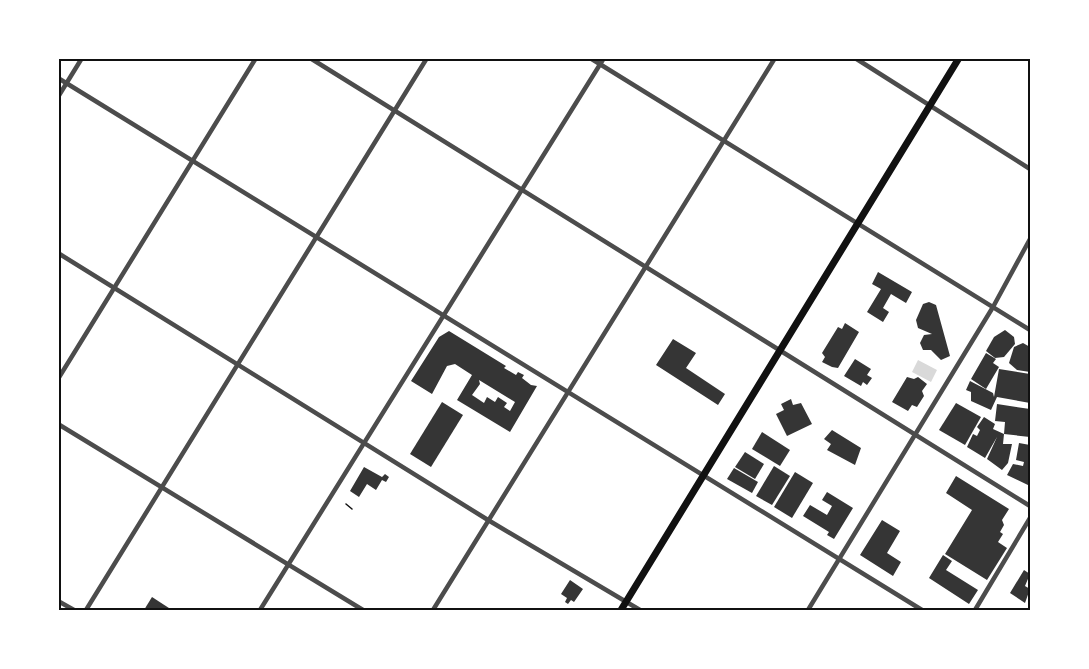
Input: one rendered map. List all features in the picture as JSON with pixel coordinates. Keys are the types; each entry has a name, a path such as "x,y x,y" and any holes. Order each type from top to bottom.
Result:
{"main road":[{"path":"621,610 959,58"}],"street":[{"path":"58,97 82,58"},
{"path":"58,379 256,58"},
{"path":"310,58 1030,506"},
{"path":"86,610 239,366 427,58"},
{"path":"591,58 1030,330"},
{"path":"260,610 604,58"},
{"path":"433,610 775,58"},
{"path":"855,58 1030,169"},
{"path":"58,78 922,610"},
{"path":"808,610 993,307 1030,239"},
{"path":"58,253 489,520 640,610"},
{"path":"58,424 363,610"},
{"path":"975,610 1030,518"},
{"path":"58,601 74,610"}],"path":[{"path":"346,504 352,509"}],"shaded area":[{"path":"918,360 937,370 931,382 912,372"}],"building":[{"path":"878,272 912,292 906,303 891,294 883,308 889,312 883,322 867,312 881,289 872,284"},
{"path":"929,302 936,305 950,356 941,360 931,350 923,350 920,343 924,335 932,334 918,328 916,320 923,304"},
{"path":"845,323 859,332 838,368 832,367 822,362 825,357 822,353 838,327 842,329"},
{"path":"1005,330 1014,337 1015,344 1004,357 995,358 986,351 994,337"},
{"path":"449,331 506,366 504,368 516,375 518,372 524,375 522,378 531,385 537,386 510,432 457,400 472,375 455,364 447,366 432,394 411,381 439,337","holes":["479,380 515,402 510,411 504,407 507,403 498,397 495,402 487,397 484,403 472,395 480,384"]},
{"path":"673,339 696,353 686,368 725,394 718,405 656,365"},
{"path":"1023,343 1030,347 1030,372 1017,370 1009,363 1014,347"},
{"path":"986,353 996,359 993,363 999,367 986,389 971,379"},
{"path":"855,359 871,369 867,375 872,378 867,385 863,382 861,386 844,376"},
{"path":"999,369 1030,374 1030,403 997,397 991,410 971,401 971,392 966,390 970,381 993,393 994,397"},
{"path":"907,377 914,379 918,377 927,384 922,391 924,396 917,407 912,405 908,411 892,402"},
{"path":"791,399 793,405 801,403 812,424 787,436 776,414 784,410 781,404"},
{"path":"442,402 463,415 431,467 410,454"},
{"path":"956,403 981,417 965,445 939,430"},
{"path":"997,404 1030,409 1030,437 1004,434 1005,422 995,421"},
{"path":"984,417 995,424 993,429 1004,434 1003,444 1012,444 1008,463 1002,470 987,459 997,437 985,458 967,447 973,434 977,436 980,430 977,427"},
{"path":"832,430 861,448 855,465 827,450 831,444 824,439"},
{"path":"762,432 790,450 780,466 752,449"},
{"path":"1019,443 1030,445 1030,486 1007,475 1013,464 1023,466 1024,462 1016,460"},
{"path":"745,452 764,464 755,479 735,467"},
{"path":"774,466 790,476 772,505 756,496"},
{"path":"364,467 382,477 385,474 389,477 386,482 382,480 376,490 367,484 359,497 350,491"},
{"path":"734,468 758,482 752,493 727,479"},
{"path":"795,472 813,483 792,518 774,507"},
{"path":"956,476 1009,509 1002,520 1004,525 1000,532 1003,534 998,542 1007,548 987,580 945,554 972,510 946,493"},
{"path":"827,492 853,508 834,539 827,535 829,532 803,516 810,505 827,515 832,506 822,500"},
{"path":"882,520 900,531 887,553 901,562 893,576 860,555"},
{"path":"943,555 952,561 946,570 978,590 969,604 929,578"},
{"path":"1024,570 1030,574 1025,586 1030,589 1025,603 1010,593"},
{"path":"570,580 583,589 574,602 571,600 568,604 565,602 567,598 561,594"},
{"path":"152,597 172,610 144,610"}]}
